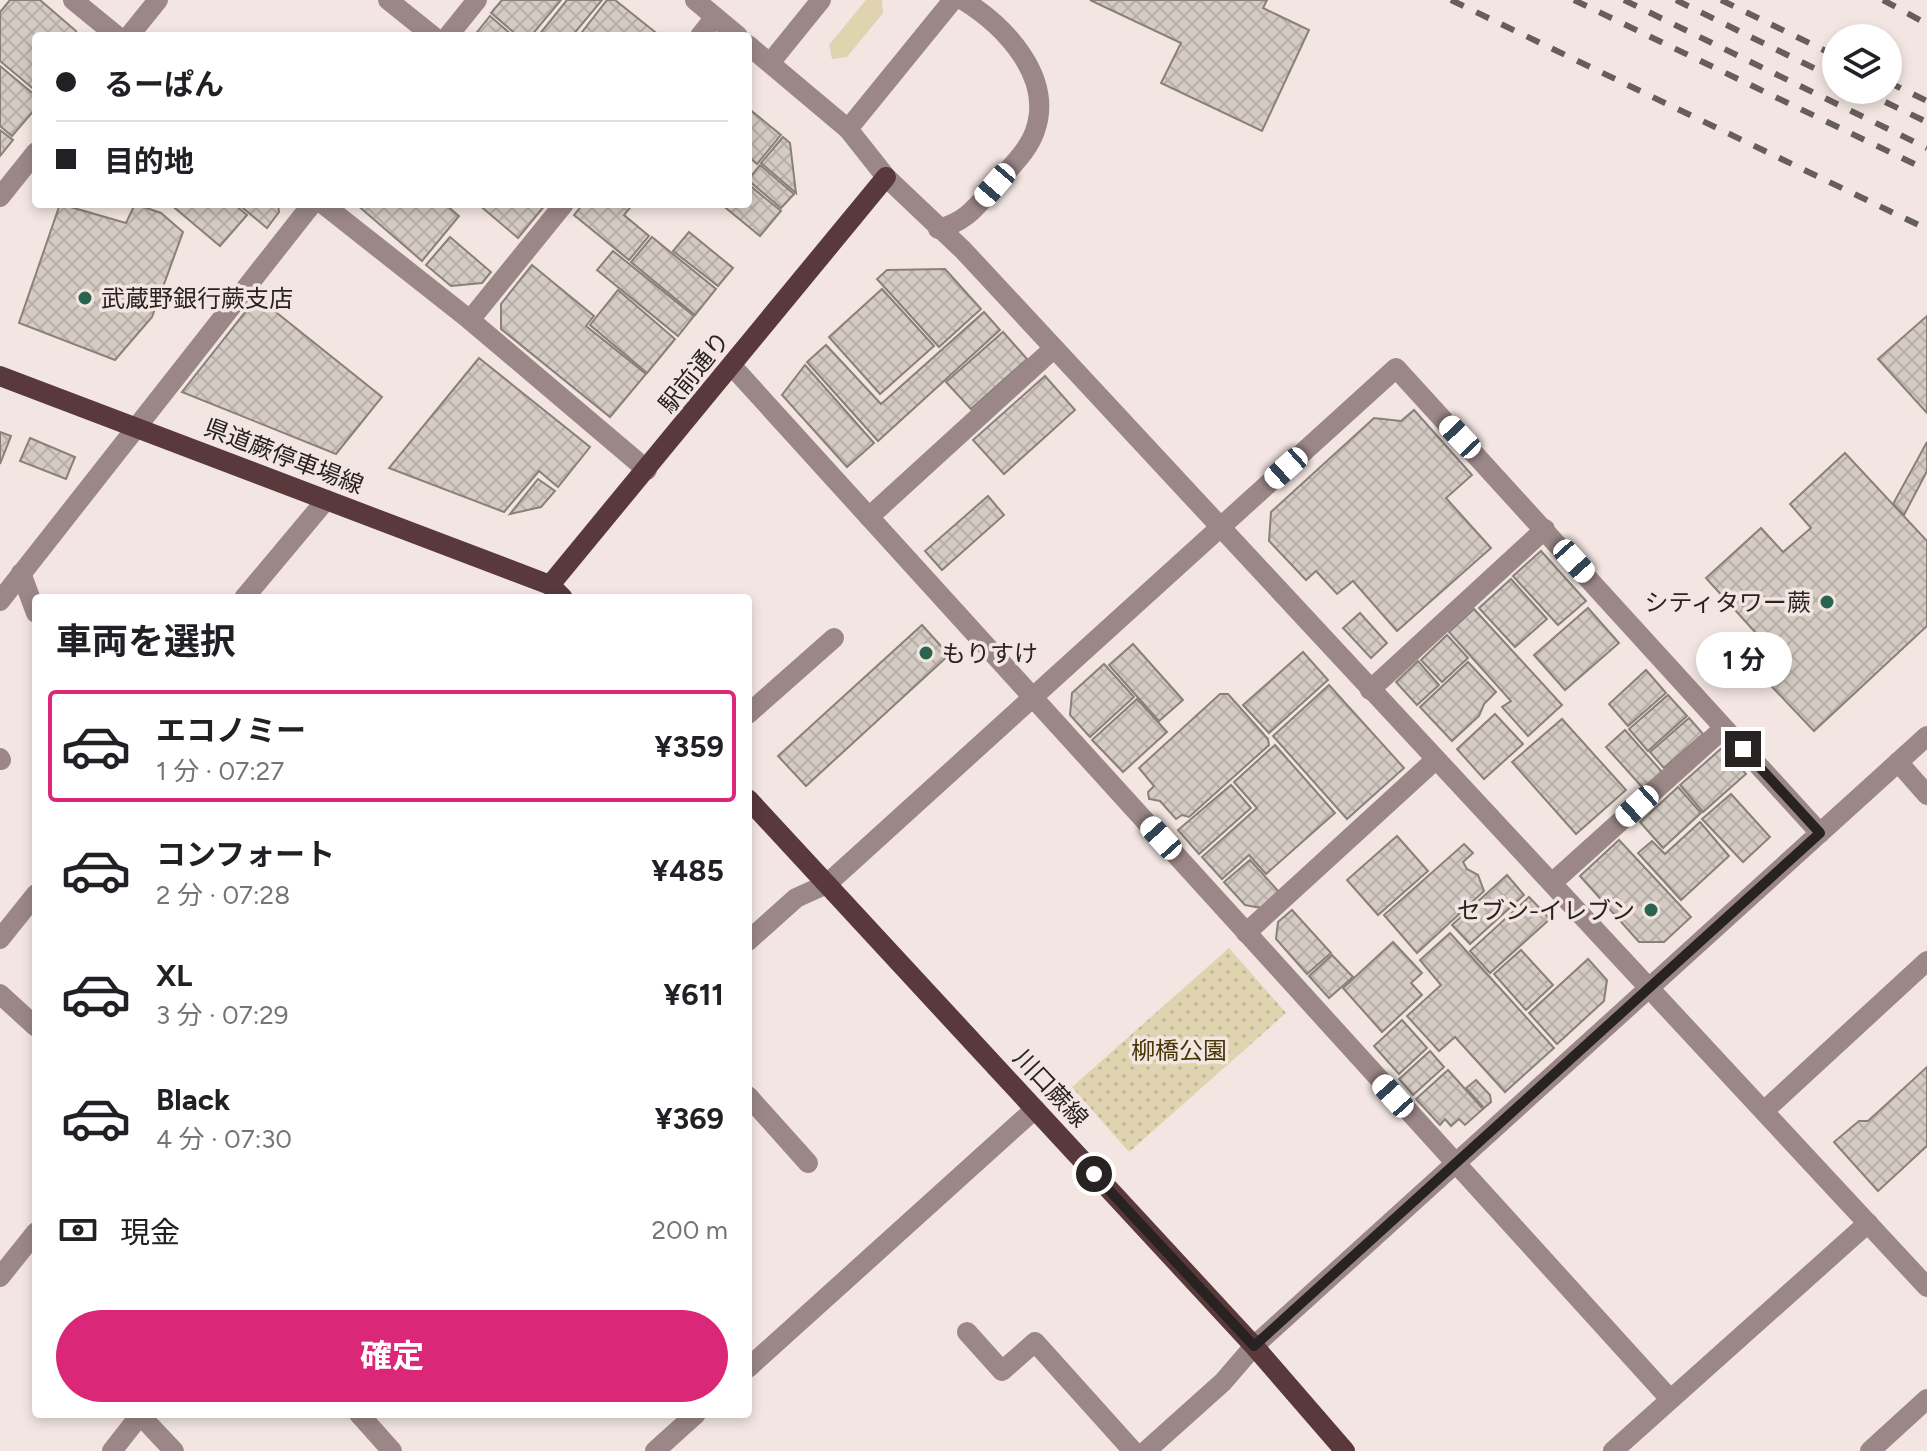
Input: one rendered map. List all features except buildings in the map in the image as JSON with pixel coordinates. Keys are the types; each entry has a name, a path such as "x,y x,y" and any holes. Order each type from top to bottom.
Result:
{"main road":[{"name":"駅前通り","path":"551,594 647,470 886,177"},
{"name":"県道蕨停車場線","path":"0,376 326,500 551,594"},
{"name":"川口蕨線","path":"752,803 1254,1346 1345,1451"}],"street":[{"path":"73,0 112,32"},
{"path":"132,32 158,0"},
{"path":"388,0 428,32"},
{"path":"451,32 477,0"},
{"path":"695,0 733,32"},
{"path":"770,63 821,0"},
{"path":"848,129 953,0"},
{"path":"938,229 964,221 1027,148 1040,109 1020,50 999,24 963,0"},
{"path":"703,32 715,17"},
{"path":"752,48 848,129 886,177 963,250 1052,350 1927,1287"},
{"path":"0,197 32,157"},
{"path":"0,601 134,426 309,208"},
{"path":"328,208 470,320 647,470"},
{"path":"470,320 561,208"},
{"path":"869,517 1052,350"},
{"path":"732,366 1670,1399"},
{"path":"752,937 796,898 827,884 1396,368 1820,833"},
{"path":"247,594 326,500"},
{"path":"1370,690 1545,529"},
{"path":"21,573 32,602"},
{"path":"752,710 834,638"},
{"path":"1552,883 1723,729"},
{"path":"1146,1451 1223,1382 1254,1346 1927,736"},
{"path":"1246,933 1435,760"},
{"path":"1898,762 1927,795"},
{"path":"0,939 32,899"},
{"path":"1764,1111 1927,961"},
{"path":"0,994 32,1023"},
{"path":"752,1100 808,1163"},
{"path":"752,1364 1035,1109"},
{"path":"1613,1451 1868,1223"},
{"path":"0,1277 32,1237"},
{"path":"967,1332 1002,1371 1035,1342 1133,1451"},
{"path":"1870,1451 1927,1399"},
{"path":"112,1451 138,1418"},
{"path":"145,1418 174,1451"},
{"path":"363,1418 392,1451"},
{"path":"655,1451 692,1418"}],"green space":[{"path":"866,0 882,0 883,13 847,57 832,59 829,45"},
{"name":"柳橋公園","path":"1229,948 1286,1013 1129,1152 1072,1087"}],"railway":[{"path":"1451,0 1927,229"},
{"path":"1574,0 1927,170"},
{"path":"1624,0 1927,148"},
{"path":"1676,0 1822,72"},
{"path":"1721,0 1822,49"},
{"path":"1883,0 1927,24"},
{"path":"1902,89 1927,101"},
{"path":"1889,104 1927,122"}],"place":[{"name":"武蔵野銀行蕨支店","path":"85,298"},
{"name":"シティタワー蕨","path":"1827,602"},
{"name":"もりすけ","path":"926,653"},
{"name":"セブン-イレブン","path":"1651,910"}],"route":[{"path":"1094,1174 1254,1346 1820,833 1743,749"}]}
